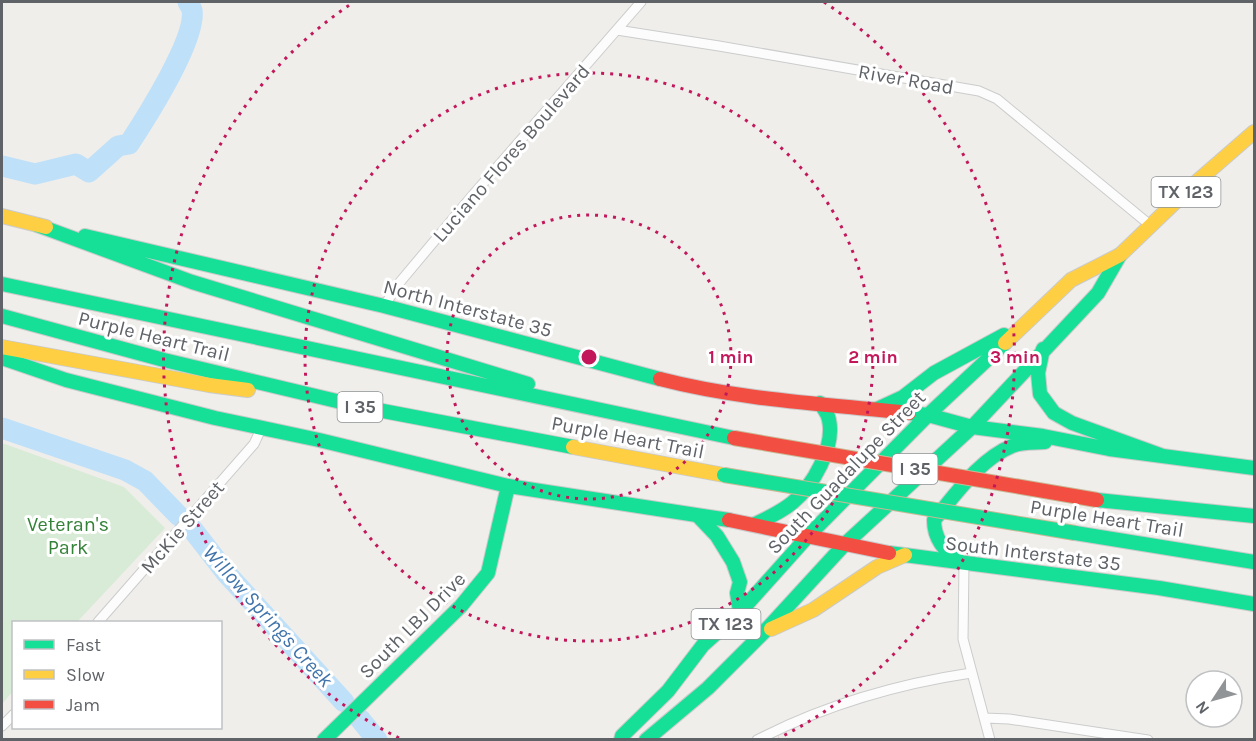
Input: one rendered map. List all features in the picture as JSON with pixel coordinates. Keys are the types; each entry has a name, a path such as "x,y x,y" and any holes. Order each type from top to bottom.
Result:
{"main road":[{"name":"South Guadalupe Street","path":"646,740 708,688 765,631 844,545 972,427 1098,292 1120,255 1150,225 1254,132"},
{"name":"North Interstate 35","path":"2,216 384,306 685,385 760,397 928,415"},
{"path":"37,225 192,282 641,419"},
{"name":"South Guadalupe Street","path":"621,740 622,736 668,691 704,645 740,612 809,535 928,415 1071,280 1120,255"},
{"name":"Purple Heart Trail","path":"2,284 734,438 1097,500 1254,516"},
{"name":"Purple Heart Trail","path":"2,316 164,360 345,403 723,475 1254,562"},
{"path":"877,410 903,397 934,373 1023,325"},
{"path":"2,347 209,385 345,403"},
{"path":"1043,349 1038,373 1040,394 1054,413 1072,423 1163,456"},
{"path":"2,358 66,380 261,429 319,440 508,486 755,524 809,535"},
{"path":"755,524 779,512 795,500 820,467 830,433 829,417 820,403"},
{"path":"928,415 972,427 993,428 1163,456 1254,468"},
{"path":"964,564 946,552 938,542 933,531 934,520 996,455 1013,445 1060,440"},
{"name":"South LBJ Drive","path":"324,740 479,586 488,573 508,486"},
{"path":"697,515 717,536 733,562 740,582 737,593 740,612"},
{"name":"South Interstate 35","path":"809,535 844,545 905,555 1159,588 1254,604"},
{"path":"765,631 808,613 838,595 875,566 905,555"}],"street":[{"name":"Luciano Flores Boulevard","path":"384,306 400,282 472,196 641,2"},
{"name":"River Road","path":"617,30 979,91 997,99 1150,225"},
{"name":"McKie Street","path":"99,621 254,444 261,429"},
{"path":"964,564 963,639 990,740"},
{"path":"757,740 825,710 886,689 971,673"},
{"path":"985,718 1009,719 1148,739"}],"green space":[{"name":"Veteran's Park","path":"2,443 124,487 165,528 78,621 12,621 12,692 2,704"}],"waterway":[{"name":"Willow Springs Creek","path":"2,166 35,174 76,164 89,172 118,146 129,144 169,78 187,39 192,10 188,2"},
{"name":"Willow Springs Creek","path":"2,428 125,470 145,481 179,516"},
{"name":"Willow Springs Creek","path":"193,530 227,574 344,702"},
{"name":"Willow Springs Creek","path":"360,719 377,740"}],"traffic: fast":[{"path":"37,225 192,282 528,384"},
{"path":"85,236 384,306 660,379"},
{"path":"646,740 708,688 765,631 844,545 972,427 1098,293 1120,255"},
{"path":"2,284 734,438"},
{"path":"2,316 164,360 362,407 573,447"},
{"path":"877,409 903,397 934,373 1004,335"},
{"path":"621,740 622,736 668,691 703,645 740,612 809,535 928,415 1005,343"},
{"path":"1043,349 1038,373 1040,394 1054,413 1072,423 1163,456"},
{"path":"2,358 66,380 215,418 319,440 508,486 729,520"},
{"path":"755,524 779,512 800,496 821,465 829,442 830,431 828,415 820,403"},
{"path":"909,413 928,415 972,427 1043,436 1109,449 1254,468"},
{"path":"959,561 941,544 934,527 934,520 969,478 989,459 1016,445 1045,442"},
{"path":"724,475 1075,533"},
{"path":"324,740 461,606 488,573 508,486"},
{"path":"1097,500 1254,516"},
{"path":"697,515 717,536 733,562 740,582 737,593 740,612"},
{"path":"1075,533 1254,562"},
{"path":"889,553 1159,588 1254,604"}],"traffic: slow":[{"path":"1005,343 1071,280 1120,255 1193,185 1254,132"},
{"path":"2,216 46,227"},
{"path":"2,347 248,390"},
{"path":"573,447 724,475"},
{"path":"771,629 813,610 877,567 905,555"}],"traffic: jam":[{"path":"660,379 752,397 909,413"},
{"path":"734,438 1097,500"},
{"path":"729,520 889,553"}]}
